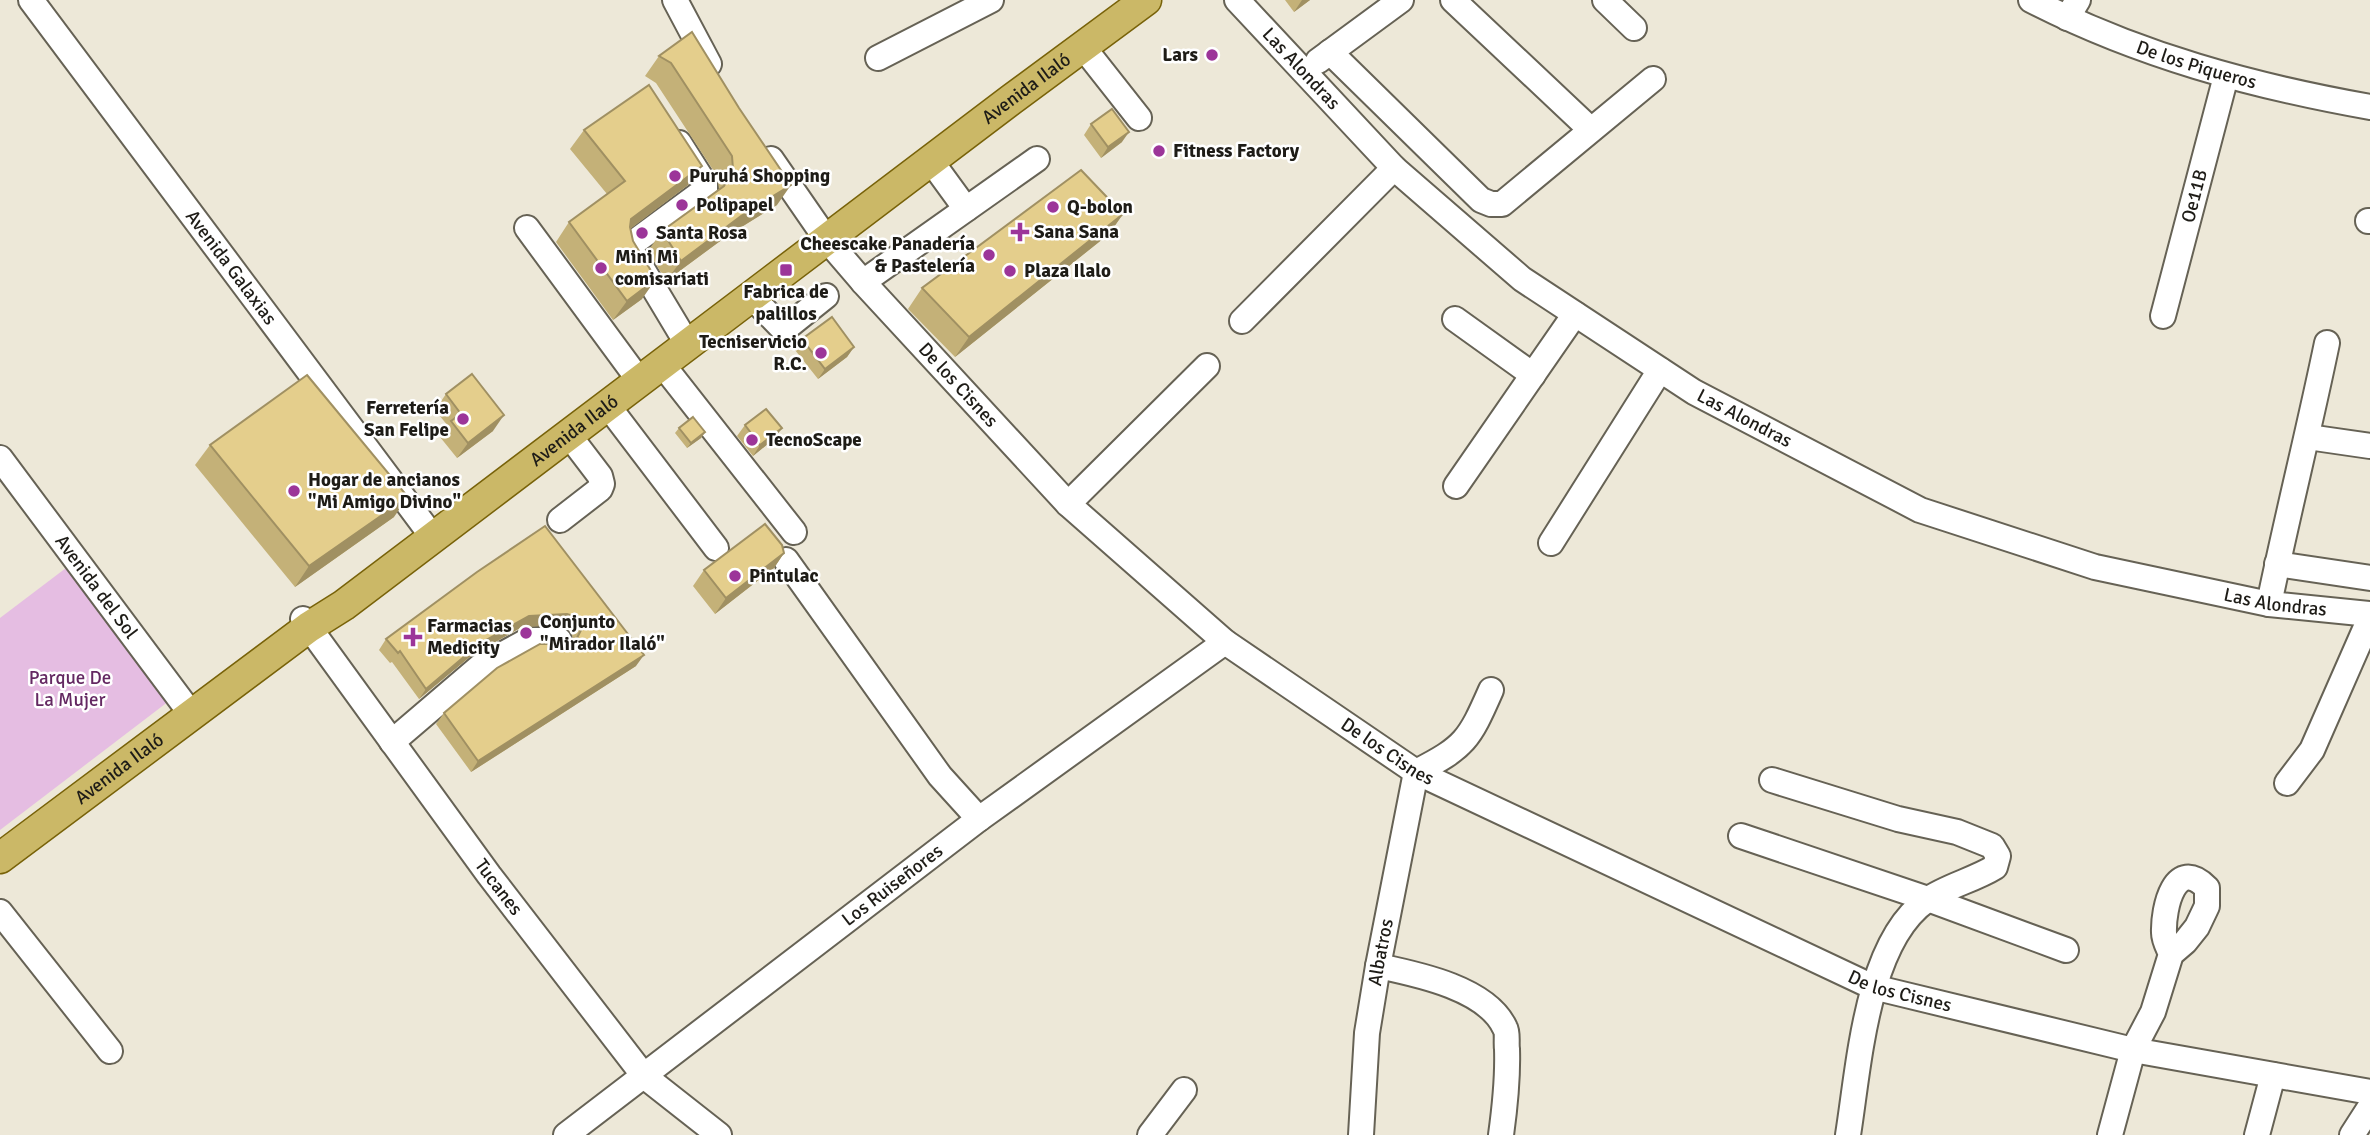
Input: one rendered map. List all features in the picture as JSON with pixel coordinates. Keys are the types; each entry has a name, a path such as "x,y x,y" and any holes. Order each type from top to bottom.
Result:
{"main road":[{"name":"Avenida Ilaló","path":"429,532 608,406 751,296 824,235 1129,0"},
{"name":"Avenida Ilaló","path":"0,858 306,623 344,605 429,532 682,335 931,161 1146,0"},
{"name":"Avenida Ilaló","path":"0,842 189,711"}],"street":[{"name":"Avenida Galaxias","path":"31,0 429,532"},
{"path":"675,0 719,82"},
{"path":"877,58 991,0"},
{"name":"Las Alondras","path":"1237,0 1394,168 1522,279 1694,392 1920,510 2095,567 2269,604 2370,616"},
{"path":"1304,72 1401,0"},
{"path":"1453,0 1590,130"},
{"path":"1605,0 1634,28"},
{"name":"De los Piqueros","path":"2031,0 2073,9 2148,52 2226,76 2370,107"},
{"path":"1083,47 1139,118"},
{"path":"1330,52 1481,200 1491,204 1502,204 1653,79"},
{"name":"Oe11B","path":"2164,316 2226,76"},
{"path":"666,124 705,184 705,190 633,243 631,250 682,335"},
{"name":"De los Cisnes","path":"758,139 824,235 863,282 1068,504 1224,642 1416,772 1873,986 2133,1050 2370,1093"},
{"path":"863,282 1037,159"},
{"path":"931,161 966,209"},
{"path":"1242,321 1394,168"},
{"path":"527,228 633,372"},
{"path":"751,296 782,328 786,328 826,296"},
{"path":"1456,486 1575,314"},
{"path":"1455,319 1533,374"},
{"path":"2269,604 2327,343"},
{"path":"662,364 794,533"},
{"path":"1068,504 1207,366"},
{"path":"1551,543 1660,370"},
{"path":"608,406 716,548"},
{"path":"559,520 600,489 602,484 600,476 568,434"},
{"path":"2308,437 2370,446"},
{"name":"Avenida del Sol","path":"0,458 189,711"},
{"path":"786,560 940,776 979,819"},
{"path":"2277,564 2370,578"},
{"path":"2287,783 2312,750 2370,616"},
{"name":"Tucanes","path":"306,623 489,875 644,1076 719,1135"},
{"path":"393,743 481,666 529,640 559,640"},
{"name":"Los Ruiseñores","path":"566,1135 979,819 1224,642"},
{"path":"1416,772 1447,756 1462,744 1476,724 1491,690"},
{"name":"Albatros","path":"1361,1135 1367,1033 1416,772"},
{"path":"1772,780 1898,819 1957,832 1992,846 1998,856 1995,867 1928,899 1910,915 1888,950 1873,986 1848,1135"},
{"path":"1741,835 2066,950"},
{"path":"0,912 110,1051"},
{"path":"2110,1135 2133,1050 2153,1012 2171,954"},
{"path":"1378,966 1426,976 1460,991 1488,1006 1506,1029 1508,1083 1501,1135"},
{"path":"2257,1135 2273,1075"},
{"path":"1150,1135 1184,1090"}],"green space":[{"name":"Parque De La Mujer","path":"66,568 169,701 0,830 0,618"}],"building":[{"path":"692,32 791,185 741,216 681,261 662,231 724,186 733,169 732,156 671,63 659,56"},
{"path":"649,85 702,166 631,219 633,241 656,279 627,301 569,222 625,181 584,130"},
{"path":"1112,109 1129,132 1108,147 1091,124"},
{"name":"Plaza Ilalo","path":"1081,170 1123,214 969,337 922,288"},
{"name":"Tecniservicio R.C.","path":"832,317 854,347 825,369 802,339"},
{"path":"472,374 504,415 468,443 451,421 461,414 446,394"},
{"name":"Hogar de ancianos \"Mi Amigo Divino\"","path":"307,375 408,497 309,566 210,445"},
{"path":"766,409 782,428 760,445 745,425"},
{"path":"693,417 705,432 691,443 679,428"},
{"name":"Pintulac","path":"765,524 782,545 784,553 726,598 704,570"},
{"name":"Conjunto \"Mirador Ilaló\"","path":"545,526 644,655 478,761 444,713 497,668 540,644 575,642 581,630 579,621 567,614 529,616 479,644 426,689 400,651 398,653 386,639"}],"place":[{"name":"Lars","path":"1212,55"},
{"name":"Fitness Factory","path":"1159,151"},
{"name":"Puruhá Shopping","path":"675,176"},
{"name":"Polipapel","path":"682,205"},
{"name":"Q-bolon","path":"1053,207"},
{"name":"Sana Sana","path":"1020,232"},
{"name":"Santa Rosa","path":"642,233"},
{"name":"Cheescake Panadería & Pastelería","path":"989,255"},
{"name":"Mini Mi comisariati","path":"601,268"},
{"name":"Fabrica de palillos","path":"786,270"},
{"name":"Plaza Ilalo","path":"1010,271"},
{"name":"Tecniservicio R.C.","path":"821,353"},
{"name":"Ferretería San Felipe","path":"463,419"},
{"name":"TecnoScape","path":"752,440"},
{"name":"Hogar de ancianos \"Mi Amigo Divino\"","path":"294,491"},
{"name":"Pintulac","path":"735,576"},
{"name":"Conjunto \"Mirador Ilaló\"","path":"526,633"},
{"name":"Farmacias Medicity","path":"413,637"}]}
